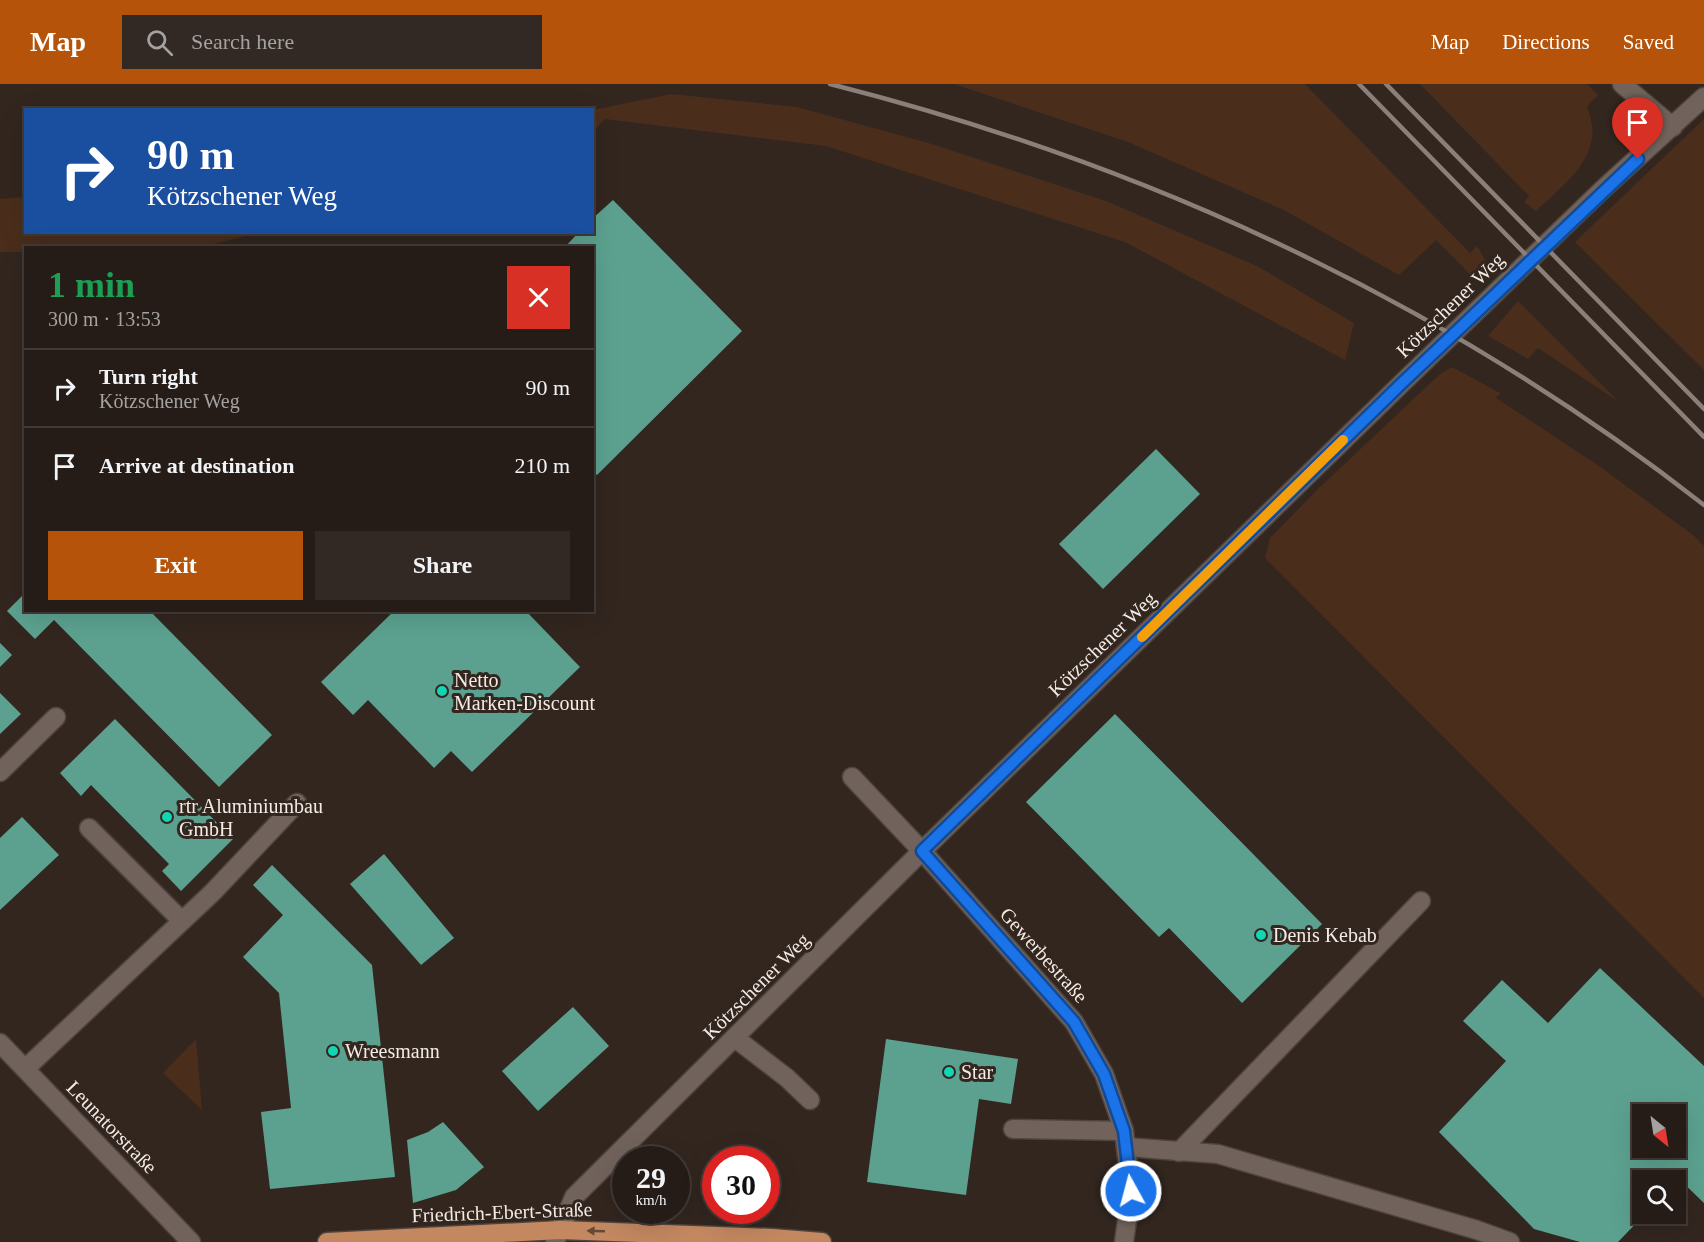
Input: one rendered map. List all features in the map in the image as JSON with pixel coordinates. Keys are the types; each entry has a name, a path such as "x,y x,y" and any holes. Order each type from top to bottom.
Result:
{"main road":[{"name":"Friedrich-Ebert-Straße","path":"327,1242 557,1236 772,1238 822,1242"}],"street":[{"path":"1622,84 1673,127"},
{"name":"Kötzschener Weg","path":"557,1236 574,1197 922,851 1602,190 1704,97"},
{"path":"0,772 56,717"},
{"name":"Gewerbestraße","path":"852,777 922,851 1074,1022 1104,1074 1125,1139 1131,1191 1124,1242"},
{"path":"25,1069 213,892 297,803"},
{"path":"89,828 182,921"},
{"path":"1179,1152 1421,901"},
{"path":"735,1038 787,1078 810,1100"},
{"name":"Leunatorstraße","path":"0,1043 191,1242"},
{"path":"1013,1129 1125,1139 1179,1152 1218,1155 1477,1230 1510,1242"}],"shaded area":[{"path":"954,84 1305,84 1470,253 1477,246 1486,261 1472,276 1436,240 1399,275 1284,210 1128,142"},
{"path":"1420,84 1587,84 1598,95 1587,106 1592,138 1585,159 1562,187 1536,211 1524,202 1529,196"},
{"path":"671,94 797,107 932,144 1106,201 1257,266 1354,323 1345,360 1125,242 826,146 605,119 594,130 594,110"},
{"path":"1704,119 1704,370 1575,242"},
{"path":"24,197 24,234 254,234 205,246 24,246 24,252 0,252 0,199"},
{"path":"1518,301 1619,402 1538,348 1528,359 1488,336"},
{"path":"1452,367 1500,393 1496,398 1599,466 1693,535 1704,546 1704,998 1265,558 1270,538 1318,489 1440,374"},
{"path":"196,1039 202,1110 163,1073"}],"building":[{"path":"613,200 742,331 597,475 594,472 594,246 566,246 577,234 594,234 594,217"},
{"path":"1156,449 1200,494 1103,589 1059,544"},
{"path":"24,594 24,612 151,612 272,735 219,787 54,620 35,639 7,611"},
{"name":"Netto Marken-Discount","path":"393,612 527,612 580,667 472,772 451,751 434,768 368,700 353,715 321,682"},
{"path":"0,643 12,655 0,667"},
{"path":"0,693 21,714 0,734"},
{"path":"1115,714 1322,924 1242,1003 1169,928 1159,937 1026,802"},
{"name":"rtr Aluminiumbau GmbH","path":"115,719 233,839 181,891 162,871 169,864 91,785 81,796 60,773"},
{"path":"22,817 59,855 0,910 0,838"},
{"path":"384,854 454,938 421,965 350,884"},
{"name":"Wreesmann","path":"272,865 372,965 395,1177 270,1189 261,1112 291,1108 279,993 243,957 283,915 253,885"},
{"path":"1600,968 1704,1066 1704,1203 1686,1186 1686,1170 1632,1170 1632,1224 1635,1224 1618,1242 1580,1242 1534,1229 1439,1132 1506,1061 1463,1021 1502,980 1548,1023"},
{"path":"573,1007 609,1046 538,1111 502,1071"},
{"path":"886,1039 1018,1059 1011,1104 979,1099 966,1195 867,1182"},
{"path":"443,1122 484,1167 456,1190 413,1203 407,1140 428,1132"}],"railway":[{"path":"830,84 948,117 1064,155 1178,199 1289,249 1398,304 1503,365 1605,432 1704,505"},
{"path":"1359,84 1704,437"},
{"path":"1386,84 1704,409"}],"slow traffic":[{"path":"1142,637 1343,440"}],"place":[{"name":"Netto Marken-Discount","path":"442,691"},
{"name":"rtr Aluminiumbau GmbH","path":"167,817"},
{"name":"Denis Kebab","path":"1261,935"},
{"name":"Wreesmann","path":"333,1051"},
{"name":"Star","path":"949,1072"}],"route":[{"path":"1131,1191 1124,1131 1104,1074 1074,1022 922,851 1401,384 1602,190 1638,159"}]}
